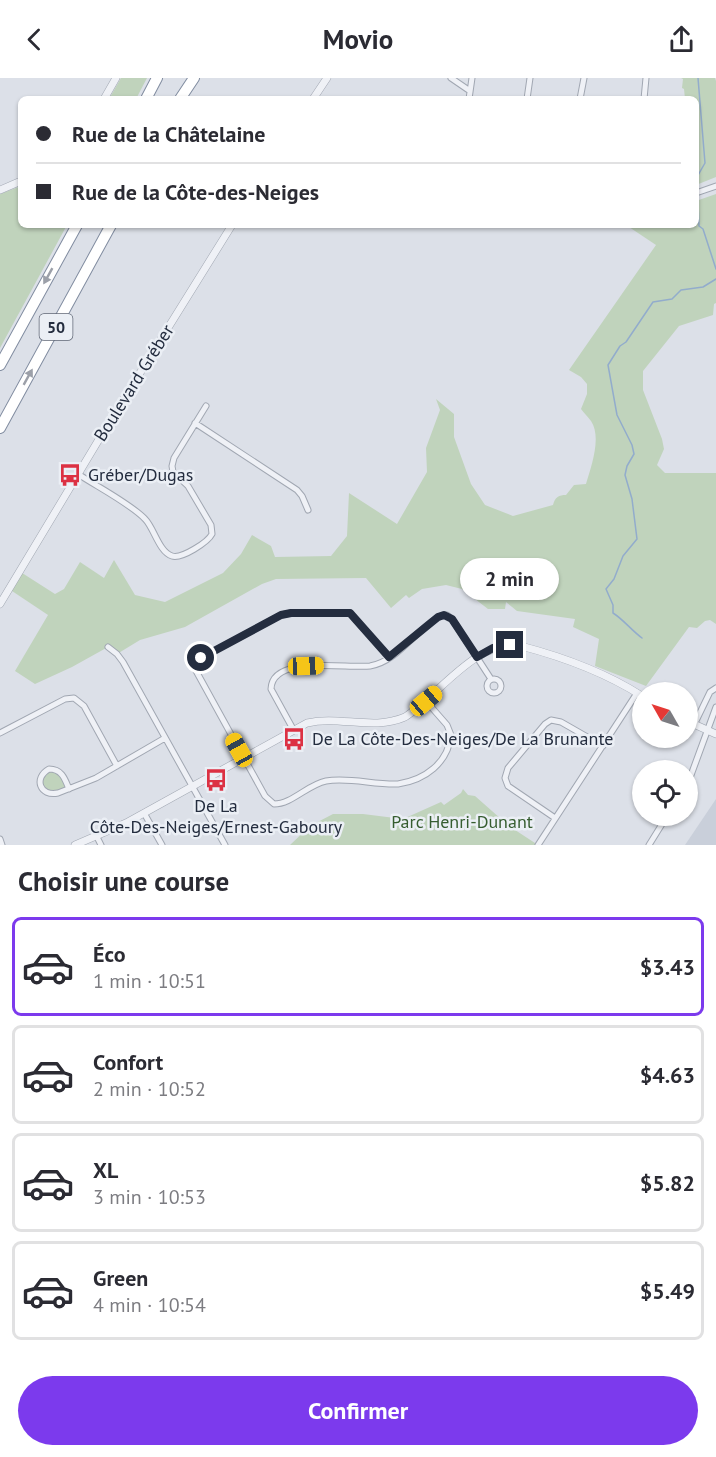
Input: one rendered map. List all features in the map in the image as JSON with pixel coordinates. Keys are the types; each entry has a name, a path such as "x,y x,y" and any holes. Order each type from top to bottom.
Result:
{"highway":[{"path":"148,96 157,78"},
{"path":"182,96 193,78"},
{"name":"50","path":"0,364 74,228"},
{"name":"50","path":"0,428 109,228"}],"street":[{"path":"106,96 116,78"},
{"path":"315,96 327,78"},
{"path":"451,78 470,91"},
{"path":"469,96 472,78"},
{"path":"527,96 530,78"},
{"path":"581,96 584,78"},
{"path":"644,96 646,78"},
{"path":"0,190 18,182"},
{"path":"699,192 716,186"},
{"name":"Boulevard Gréber","path":"0,604 230,228"},
{"path":"78,474 143,517 166,552 175,556 182,555 205,542 212,534 211,525 190,490 173,472 172,466 174,458 206,406"},
{"path":"195,423 297,490 308,510"},
{"path":"389,657 352,615 345,612 291,613 281,615 201,658 196,666 196,672 265,796 274,804 281,803 309,787 327,781 394,784 428,774 437,767 451,738 449,728 426,701"},
{"path":"293,729 271,689 276,677 299,666 365,666 380,663 438,617 444,615 452,619 491,679"},
{"path":"75,845 97,837 144,813 307,723 319,721 377,724 405,717 477,657 498,647 521,646 595,670 632,689"},
{"path":"108,647 123,662 225,845"},
{"path":"698,712 710,692 716,688"},
{"path":"0,733 65,699 74,698 84,706 117,766"},
{"path":"538,845 632,706"},
{"path":"696,760 716,707"},
{"path":"555,818 508,786 505,781 506,771 545,724 551,720 561,722 603,746"},
{"path":"698,727 716,734"},
{"path":"69,789 58,771 49,769 40,776 40,785 47,793 55,794 69,789 96,778 165,738"},
{"path":"144,813 162,845"},
{"path":"649,845 661,826"},
{"path":"97,837 101,845"},
{"path":"0,839 2,845"}],"shaded area":[{"path":"716,799 716,845 685,845"}],"green space":[{"path":"121,78 147,78 138,96 111,96"},
{"path":"681,78 715,78 716,81 716,177 699,184 699,96 685,96 682,88 683,79"},
{"path":"18,187 18,228 65,228 0,348 0,194"},
{"path":"716,194 716,303 713,315 679,326 643,371 643,390 664,449 657,465 665,473 716,473 716,624 710,620 697,628 689,627 649,682 636,682 595,666 599,639 573,627 575,619 517,611 506,602 505,609 488,609 462,589 446,585 422,589 409,598 406,595 391,608 366,578 276,579 262,584 185,627 140,640 117,654 108,647 35,684 15,671 48,615 9,589 19,571 55,594 64,589 80,562 104,578 114,560 135,595 165,602 223,573 241,554 252,535 271,546 275,557 331,556 347,536 349,493 397,524 427,472 426,448 440,410 436,399 454,414 454,437 471,484 485,505 513,516 553,505 556,498 566,495 574,485 586,484 596,435 591,421 581,409 587,394 587,384 581,377 569,370 656,245 630,228 699,228 699,200"},
{"path":"56,769 69,789 47,793 40,779 43,773"},
{"name":"Parc Henri-Dunant","path":"463,789 468,795 475,796 509,826 538,845 290,845 310,826 333,814 363,814 403,819 441,802 444,805"}],"waterway":[{"path":"698,78 705,163 699,174"},
{"path":"699,226 703,229 716,269"},
{"path":"642,638 613,613 613,605 606,589 614,579 623,556 637,539 632,499 625,475 634,454 617,415 608,365 653,302 672,299 681,290 703,287 716,279"}],"place":[{"name":"Gréber/Dugas","path":"70,475"},
{"name":"De La Côte-Des-Neiges/De La Brunante","path":"294,739"},
{"name":"De La Côte-Des-Neiges/Ernest-Gaboury","path":"216,780"}],"route":[{"path":"201,658 271,619 291,613 350,613 389,657 438,617 444,615 452,619 477,657 493,648 510,645"}]}
